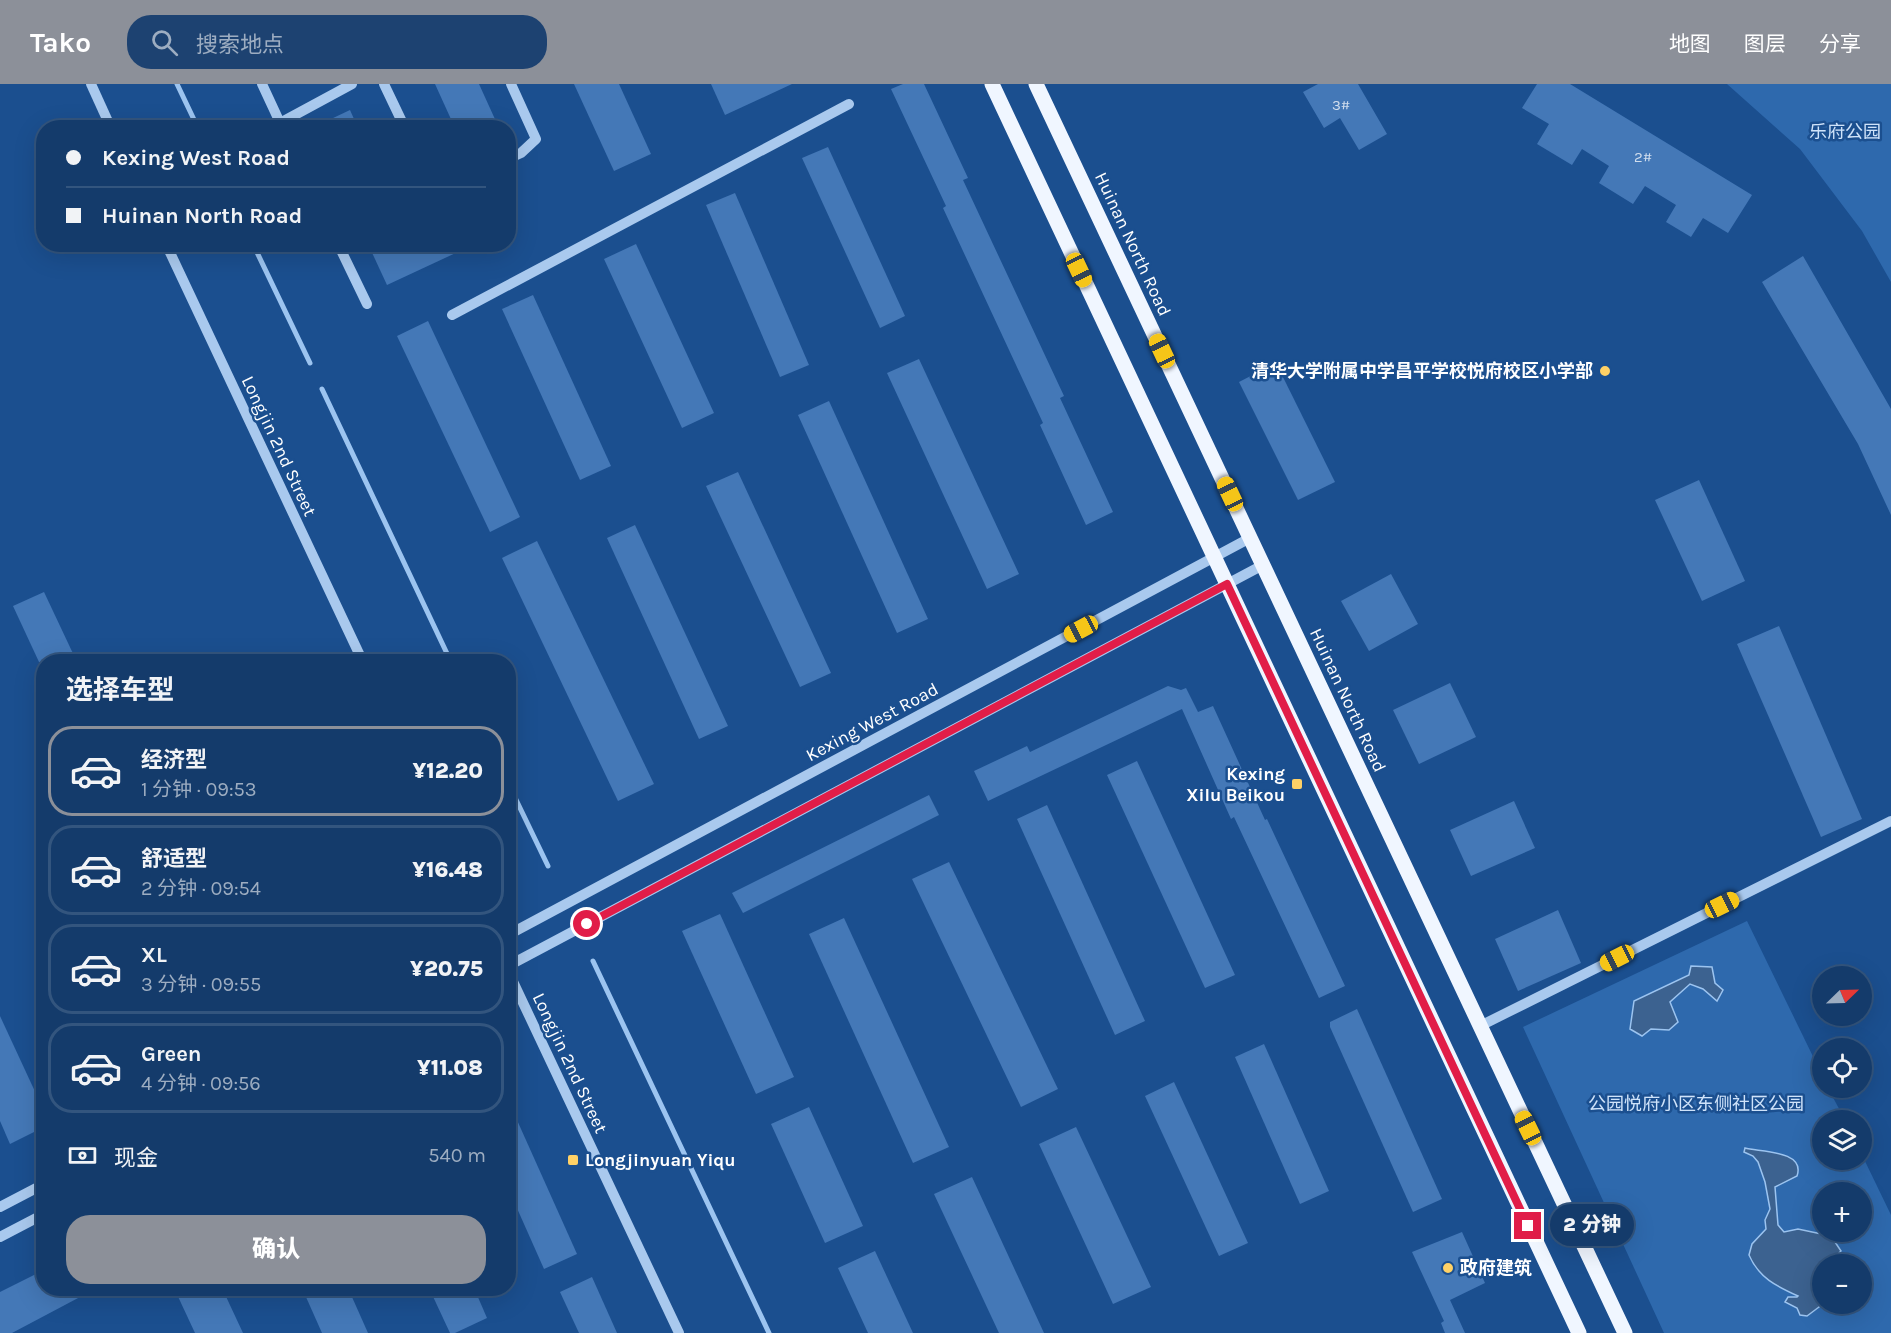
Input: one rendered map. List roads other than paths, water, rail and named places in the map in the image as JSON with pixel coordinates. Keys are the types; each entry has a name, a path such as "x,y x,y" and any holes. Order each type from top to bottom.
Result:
{"main road":[{"path":"992,84 1579,1333"},
{"name":"Huinan North Road","path":"1036,84 1625,1333"}],"street":[{"path":"91,84 107,120"},
{"path":"262,84 279,120"},
{"path":"290,120 352,84"},
{"path":"384,84 401,120"},
{"path":"511,84 536,139 516,155"},
{"path":"452,315 849,104"},
{"name":"Longjin 2nd Street","path":"170,252 359,654"},
{"path":"342,252 367,303"},
{"name":"Kexing West Road","path":"516,931 1250,538"},
{"path":"516,964 1263,565"},
{"path":"1480,1026 1891,821"},
{"name":"Longjin 2nd Street","path":"516,985 679,1333"},
{"path":"0,1207 36,1188"},
{"path":"0,1237 36,1218"}],"waterway":[{"path":"177,84 194,120"},
{"path":"257,252 310,363"},
{"path":"322,389 447,654"},
{"path":"516,800 548,866"},
{"path":"593,961 769,1333"}],"place":[{"name":"清华大学附属中学昌平学校悦府校区小学部","path":"1605,371"},
{"name":"Kexing Xilu Beikou","path":"1297,784"},
{"name":"Longjinyuan Yiqu","path":"573,1160"},
{"name":"政府建筑","path":"1448,1268"}],"park label":[{"name":"乐府公园","path":"1845,132"},
{"name":"公园悦府小区东侧社区公园","path":"1696,1104"}]}
